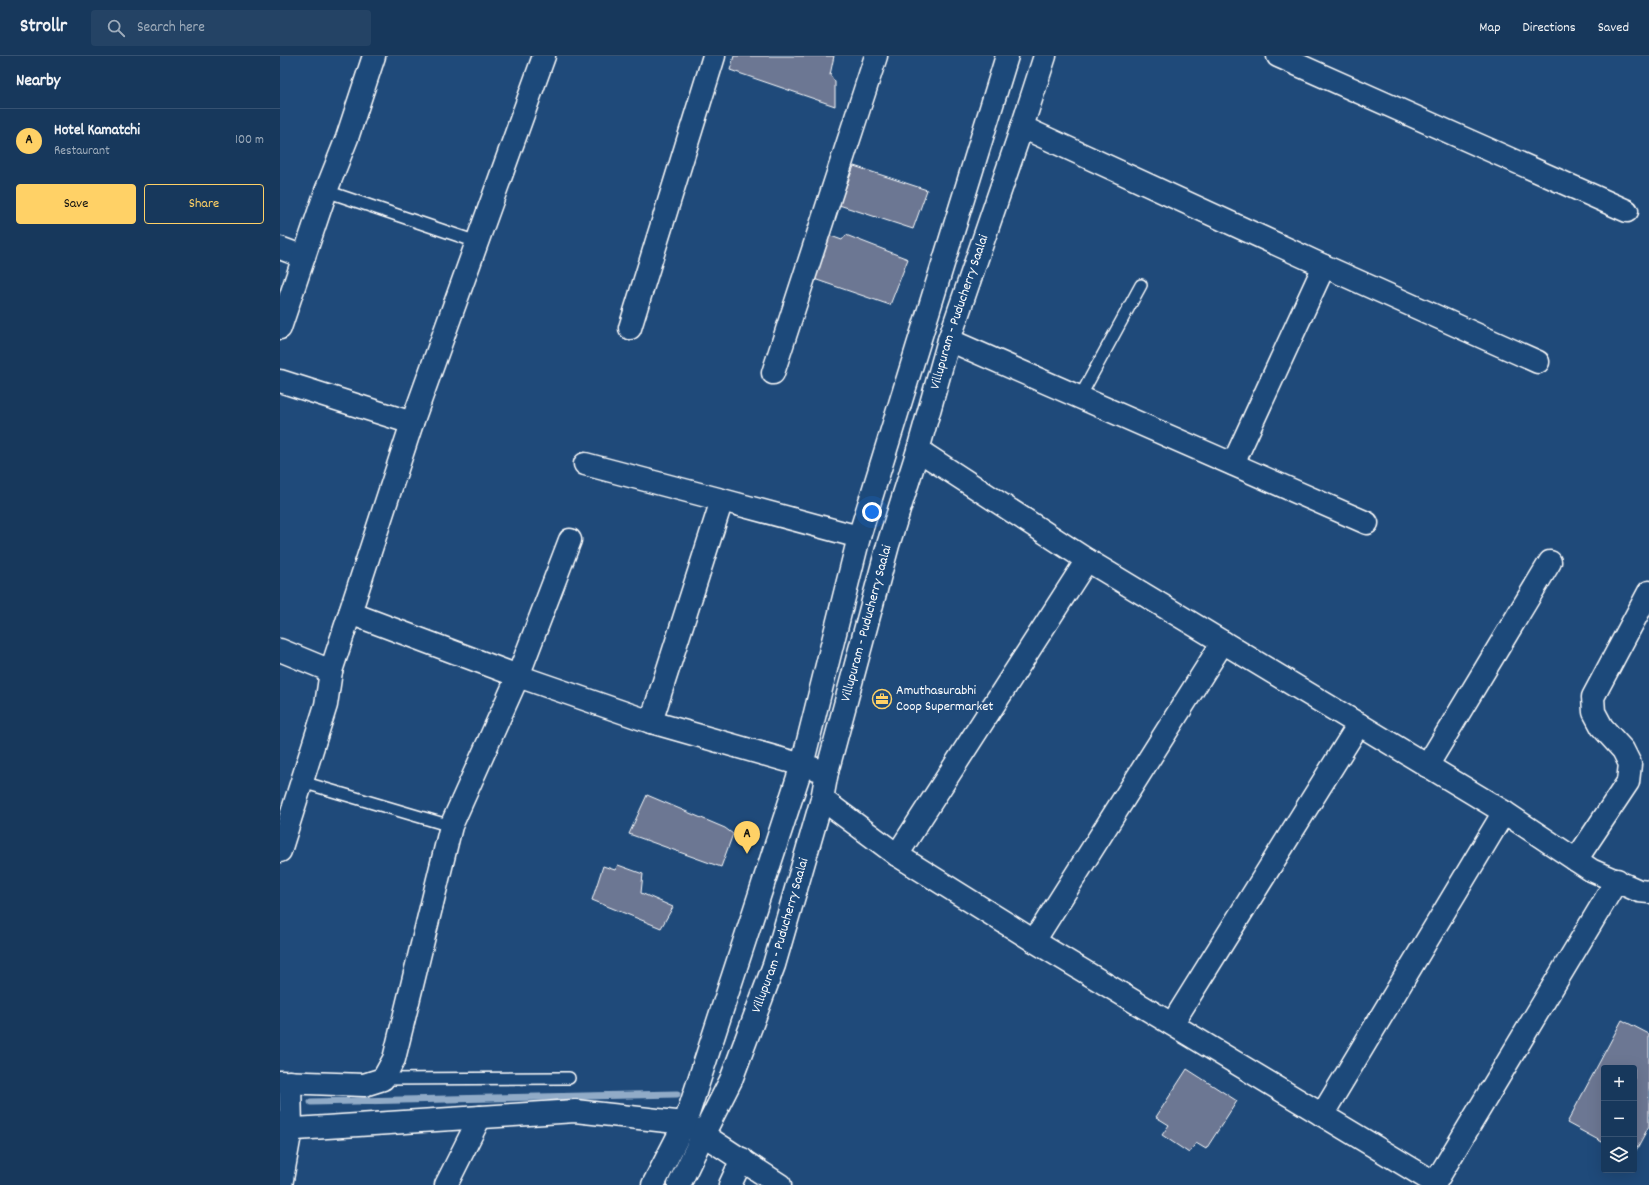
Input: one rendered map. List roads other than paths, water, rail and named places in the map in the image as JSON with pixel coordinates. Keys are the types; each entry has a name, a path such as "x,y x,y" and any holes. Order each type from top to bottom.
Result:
{"main road":[{"path":"280,328 326,191 347,138 374,56"},
{"path":"280,851 326,705 331,671 412,423 544,56"},
{"path":"630,328 714,56"},
{"path":"774,373 876,56"},
{"path":"694,1129 802,765 859,537 1008,56"},
{"name":"Villupuram - Puducherry Saalai","path":"653,1185 731,1080 774,965 822,799 827,772 888,545 918,450 949,340 1045,56"},
{"path":"1278,56 1627,211"},
{"path":"1022,127 1324,266 1538,362"},
{"path":"280,248 304,257"},
{"path":"1233,464 1324,266"},
{"path":"949,340 1367,523"},
{"path":"280,381 412,423"},
{"path":"918,450 1086,560 1504,812 1591,870 1639,890 1649,892"},
{"path":"585,464 859,537"},
{"path":"651,722 722,500"},
{"path":"281,1185 285,1130 285,1082 364,1085 383,1078 394,1059 451,826 518,676 570,540"},
{"path":"897,855 1086,560"},
{"path":"1427,766 1550,562"},
{"path":"1576,860 1628,782 1630,764 1623,750 1602,727 1594,712 1593,697 1649,592"},
{"path":"350,613 518,676 651,722 827,772"},
{"path":"1034,941 1223,642"},
{"path":"280,650 331,671"},
{"path":"1172,1024 1359,724"},
{"path":"822,799 897,855 1034,941 1435,1183 1617,880"},
{"path":"1322,1115 1504,812"},
{"path":"285,1130 576,1111 694,1129 780,1185"},
{"path":"446,1185 480,1117"},
{"name":"Villupuram - Puducherry Saalai","path":"679,1185 694,1129"},
{"path":"730,1185 742,1159"}],"lane":[{"path":"326,191 477,242"},
{"path":"1080,397 1141,285"},
{"path":"302,782 451,826"},
{"path":"383,1078 569,1078"}],"waterway":[{"path":"311,1102 677,1094"}],"place":[{"name":"Amuthasurabhi Coop Supermarket","path":"882,699"},
{"name":"Hotel Kamatchi","path":"747,854"}]}
